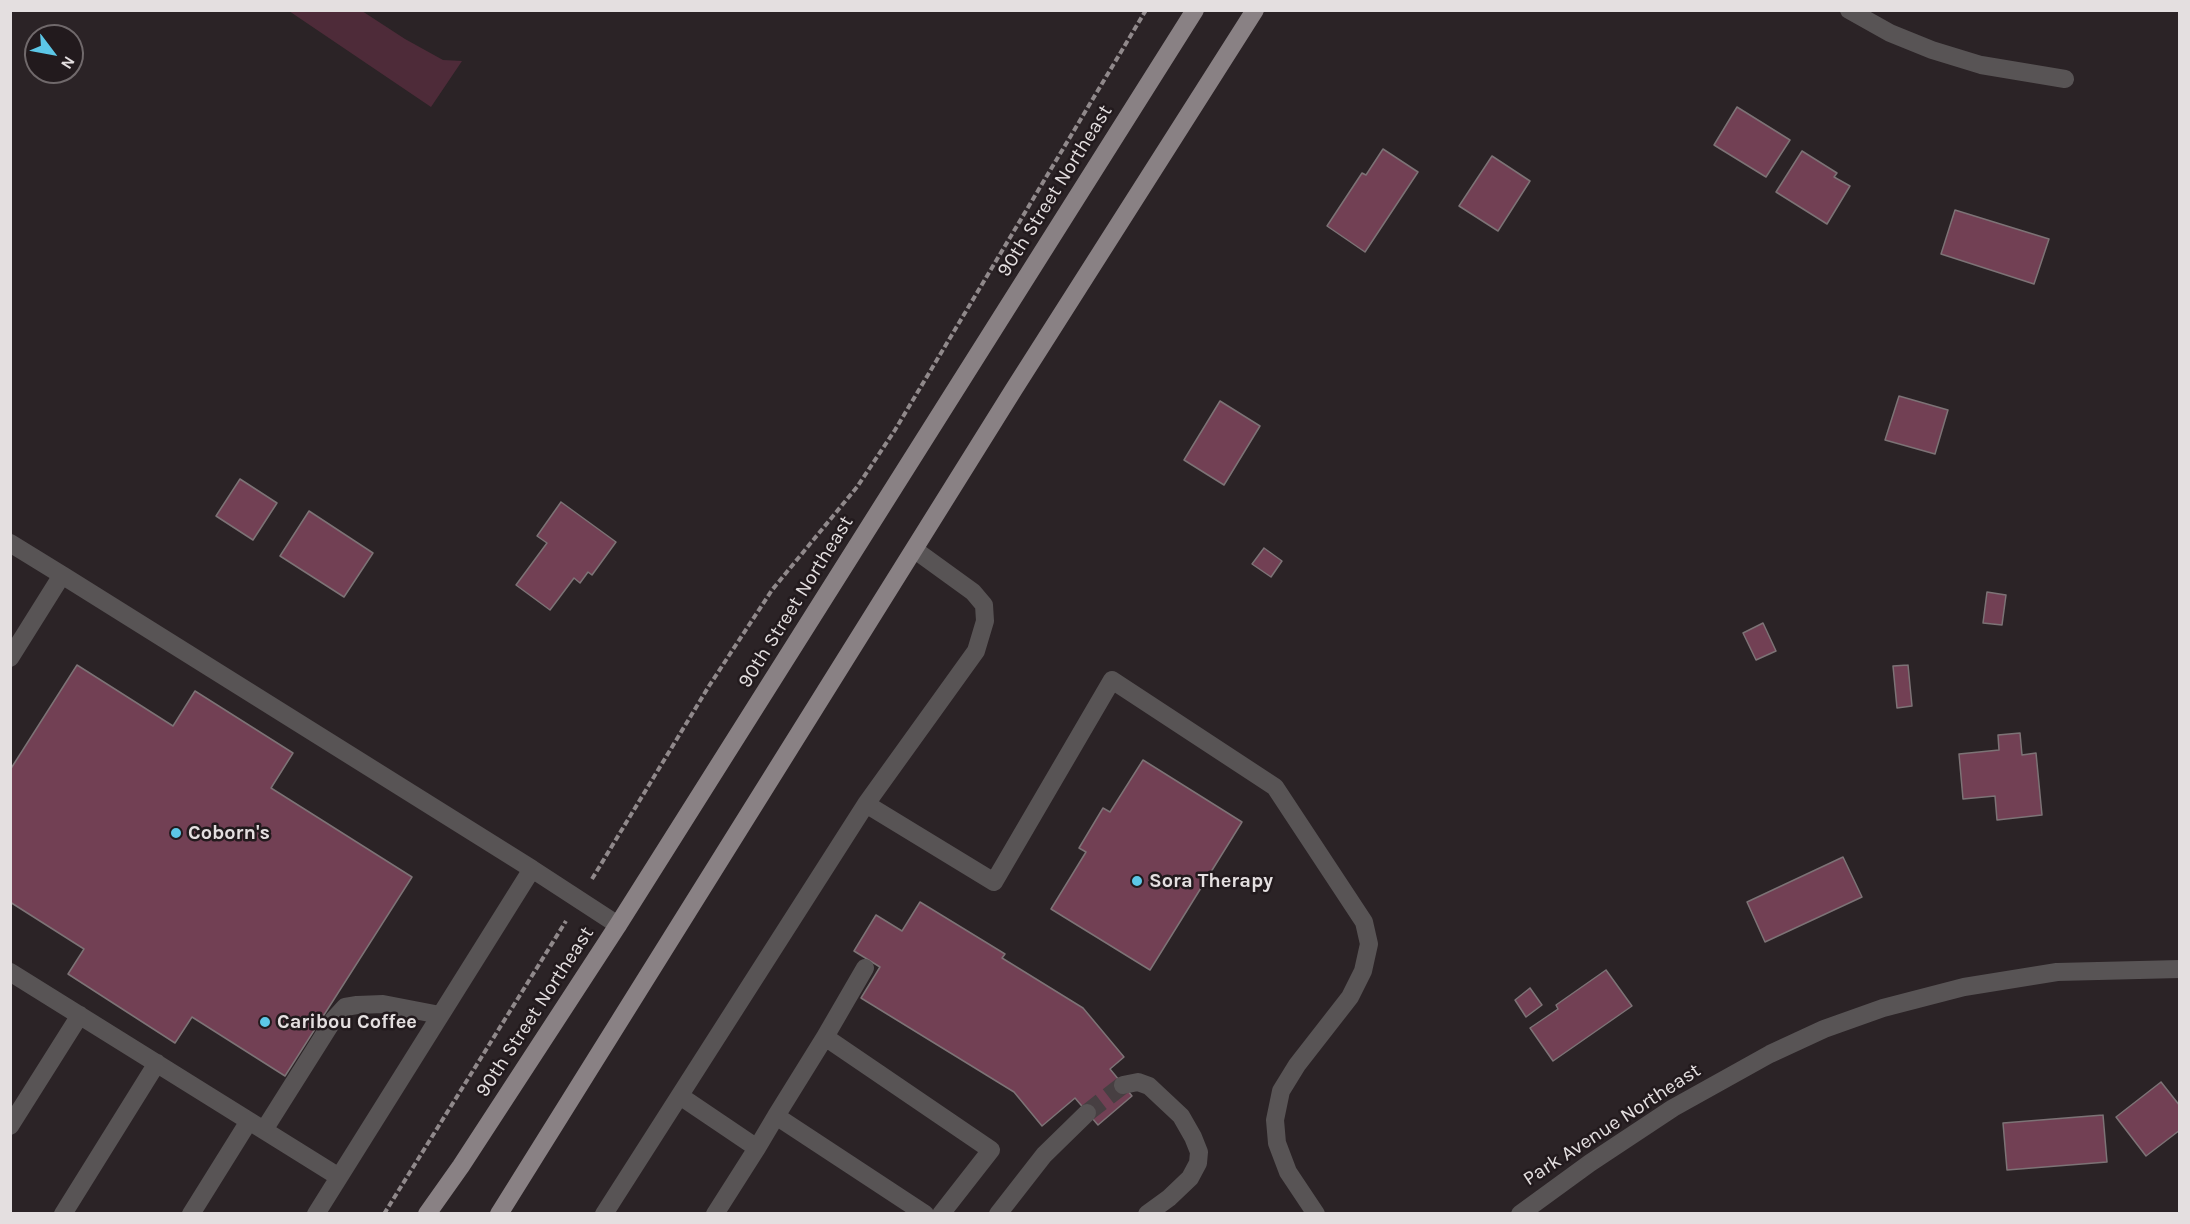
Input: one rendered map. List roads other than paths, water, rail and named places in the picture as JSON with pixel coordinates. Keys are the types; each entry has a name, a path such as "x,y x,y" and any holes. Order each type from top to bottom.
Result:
{"main road":[{"name":"90th Street Northeast","path":"427,1214 461,1166 618,925 1195,10"},
{"path":"499,1214 1020,379 1254,10"}],"street":[{"path":"1849,10 1890,33 1932,50 1982,65 2065,80"},
{"path":"10,543 618,925"},
{"path":"604,1214 866,804 976,651 985,621 984,605 973,592 915,550"},
{"path":"10,658 62,575"},
{"path":"866,804 994,882 1112,680 1275,787 1364,922 1369,944 1363,971 1350,997 1297,1065 1281,1090 1275,1120 1277,1143 1287,1172 1316,1214"},
{"path":"316,1214 532,869"},
{"path":"715,1214 866,968"},
{"name":"Park Avenue Northeast","path":"1520,1214 1673,1108 1770,1054 1824,1029 1883,1008 1964,987 2057,972 2180,969"},
{"path":"10,972 339,1177"},
{"path":"191,1214 333,1019 345,1008 383,1004 440,1015"},
{"path":"10,1126 80,1015"},
{"path":"825,1037 991,1150 941,1214"},
{"path":"63,1214 156,1063"},
{"path":"1123,1085 1138,1082 1149,1086 1181,1116 1199,1152 1198,1163 1190,1178 1148,1214"},
{"path":"680,1096 757,1148"},
{"path":"998,1214 1044,1155 1087,1113"},
{"path":"776,1116 925,1214"}],"tunnel":[{"path":"1087,1113 1123,1085"}],"place":[{"name":"Coborn's","path":"176,833"},
{"name":"Sora Therapy","path":"1137,881"},
{"name":"Caribou Coffee","path":"265,1022"}]}
